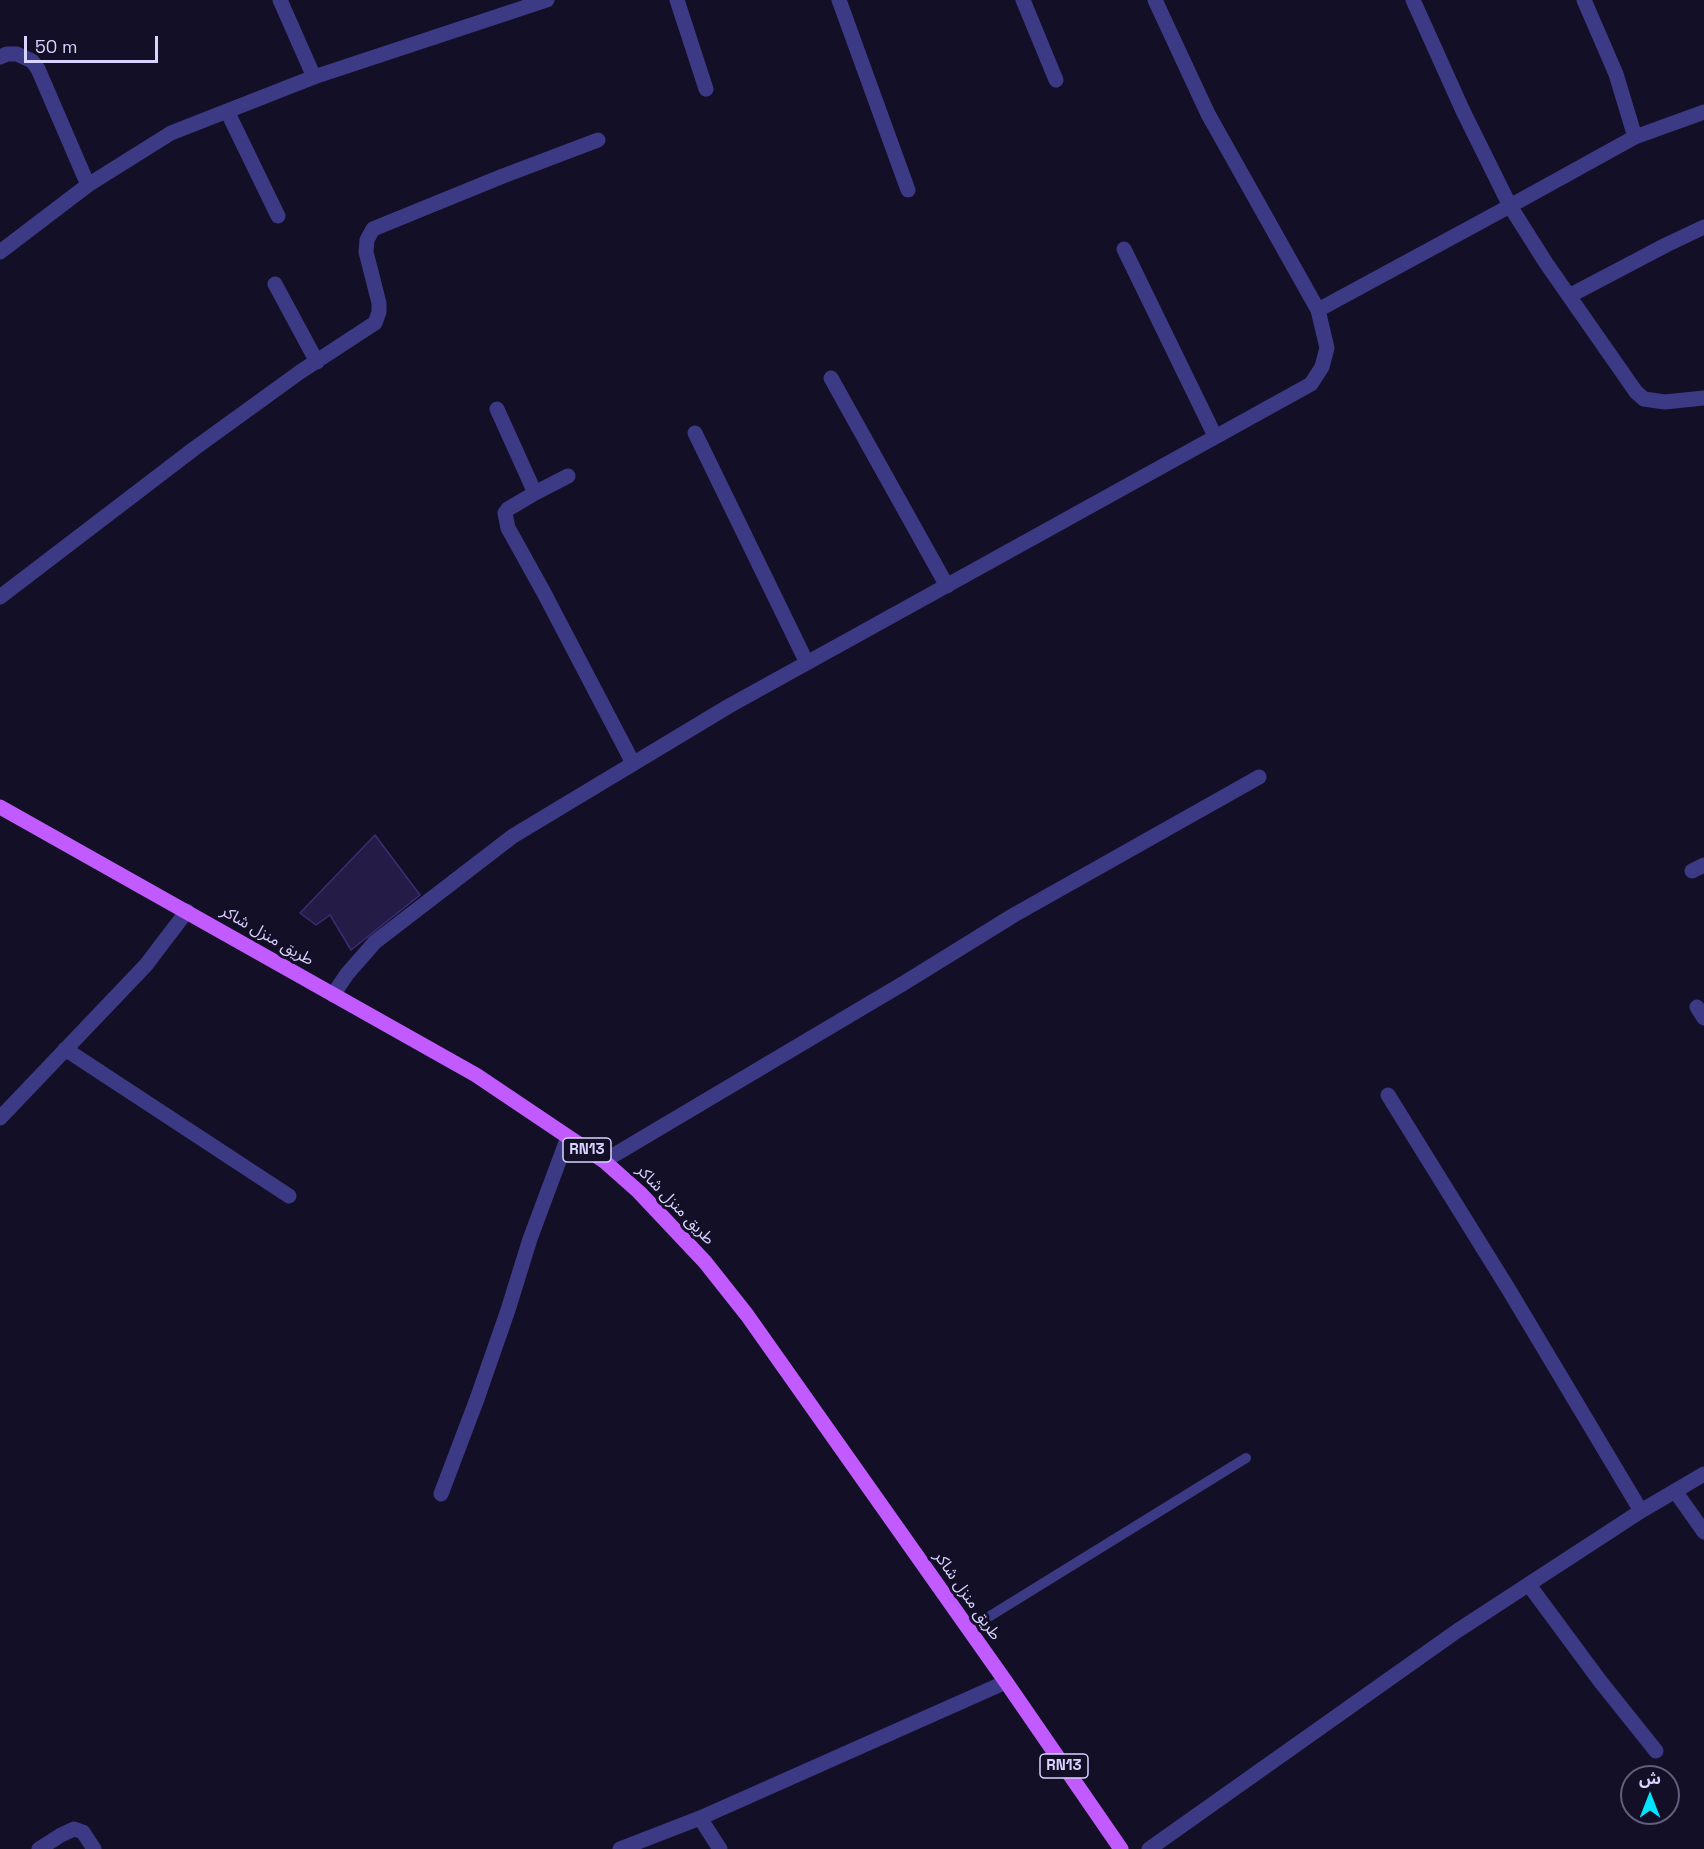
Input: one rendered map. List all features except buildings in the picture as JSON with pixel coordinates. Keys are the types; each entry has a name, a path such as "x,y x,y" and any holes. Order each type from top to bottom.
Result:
{"main road":[{"name":"طريق منزل شاكر","path":"0,807 476,1075 604,1161 639,1192 705,1262 747,1315 1121,1849"}],"street":[{"path":"280,0 314,77"},
{"path":"0,252 88,185 171,133 314,77 547,0"},
{"path":"677,0 706,89"},
{"path":"839,0 908,190"},
{"path":"1023,0 1056,80"},
{"path":"333,995 347,974 375,942 513,836 578,799 633,763 807,663 1311,384 1322,367 1327,348 1318,310 1208,114 1155,0"},
{"path":"1413,0 1463,111 1510,206 1636,392 1644,399 1665,402 1704,398"},
{"path":"1584,0 1616,74 1635,137"},
{"path":"0,57 17,54 32,61 38,69 88,185"},
{"path":"227,111 278,216"},
{"path":"1318,310 1635,137 1704,112"},
{"path":"1,594 195,448 375,323 379,303 366,252 367,240 374,230 390,221 598,140"},
{"path":"1569,296 1704,227"},
{"path":"1124,249 1215,436"},
{"path":"275,284 317,362"},
{"path":"831,378 947,586"},
{"path":"496,409 535,493"},
{"path":"695,433 807,663"},
{"path":"568,476 508,509 505,513 508,528 633,763"},
{"path":"604,1161 1014,915 1259,777"},
{"path":"0,1118 146,965 187,911"},
{"path":"65,1049 289,1196"},
{"path":"1388,1095 1509,1290 1641,1512"},
{"path":"441,1494 481,1388 530,1239 568,1137"},
{"path":"1149,1849 1448,1637 1704,1474"},
{"path":"1675,1491 1704,1532"},
{"path":"1529,1585 1600,1681 1656,1751"},
{"path":"620,1849 700,1818 1006,1682"},
{"path":"700,1818 720,1849"},
{"path":"39,1849 74,1829 83,1832 94,1849"}],"lane":[{"path":"969,1629 1246,1458"}]}
